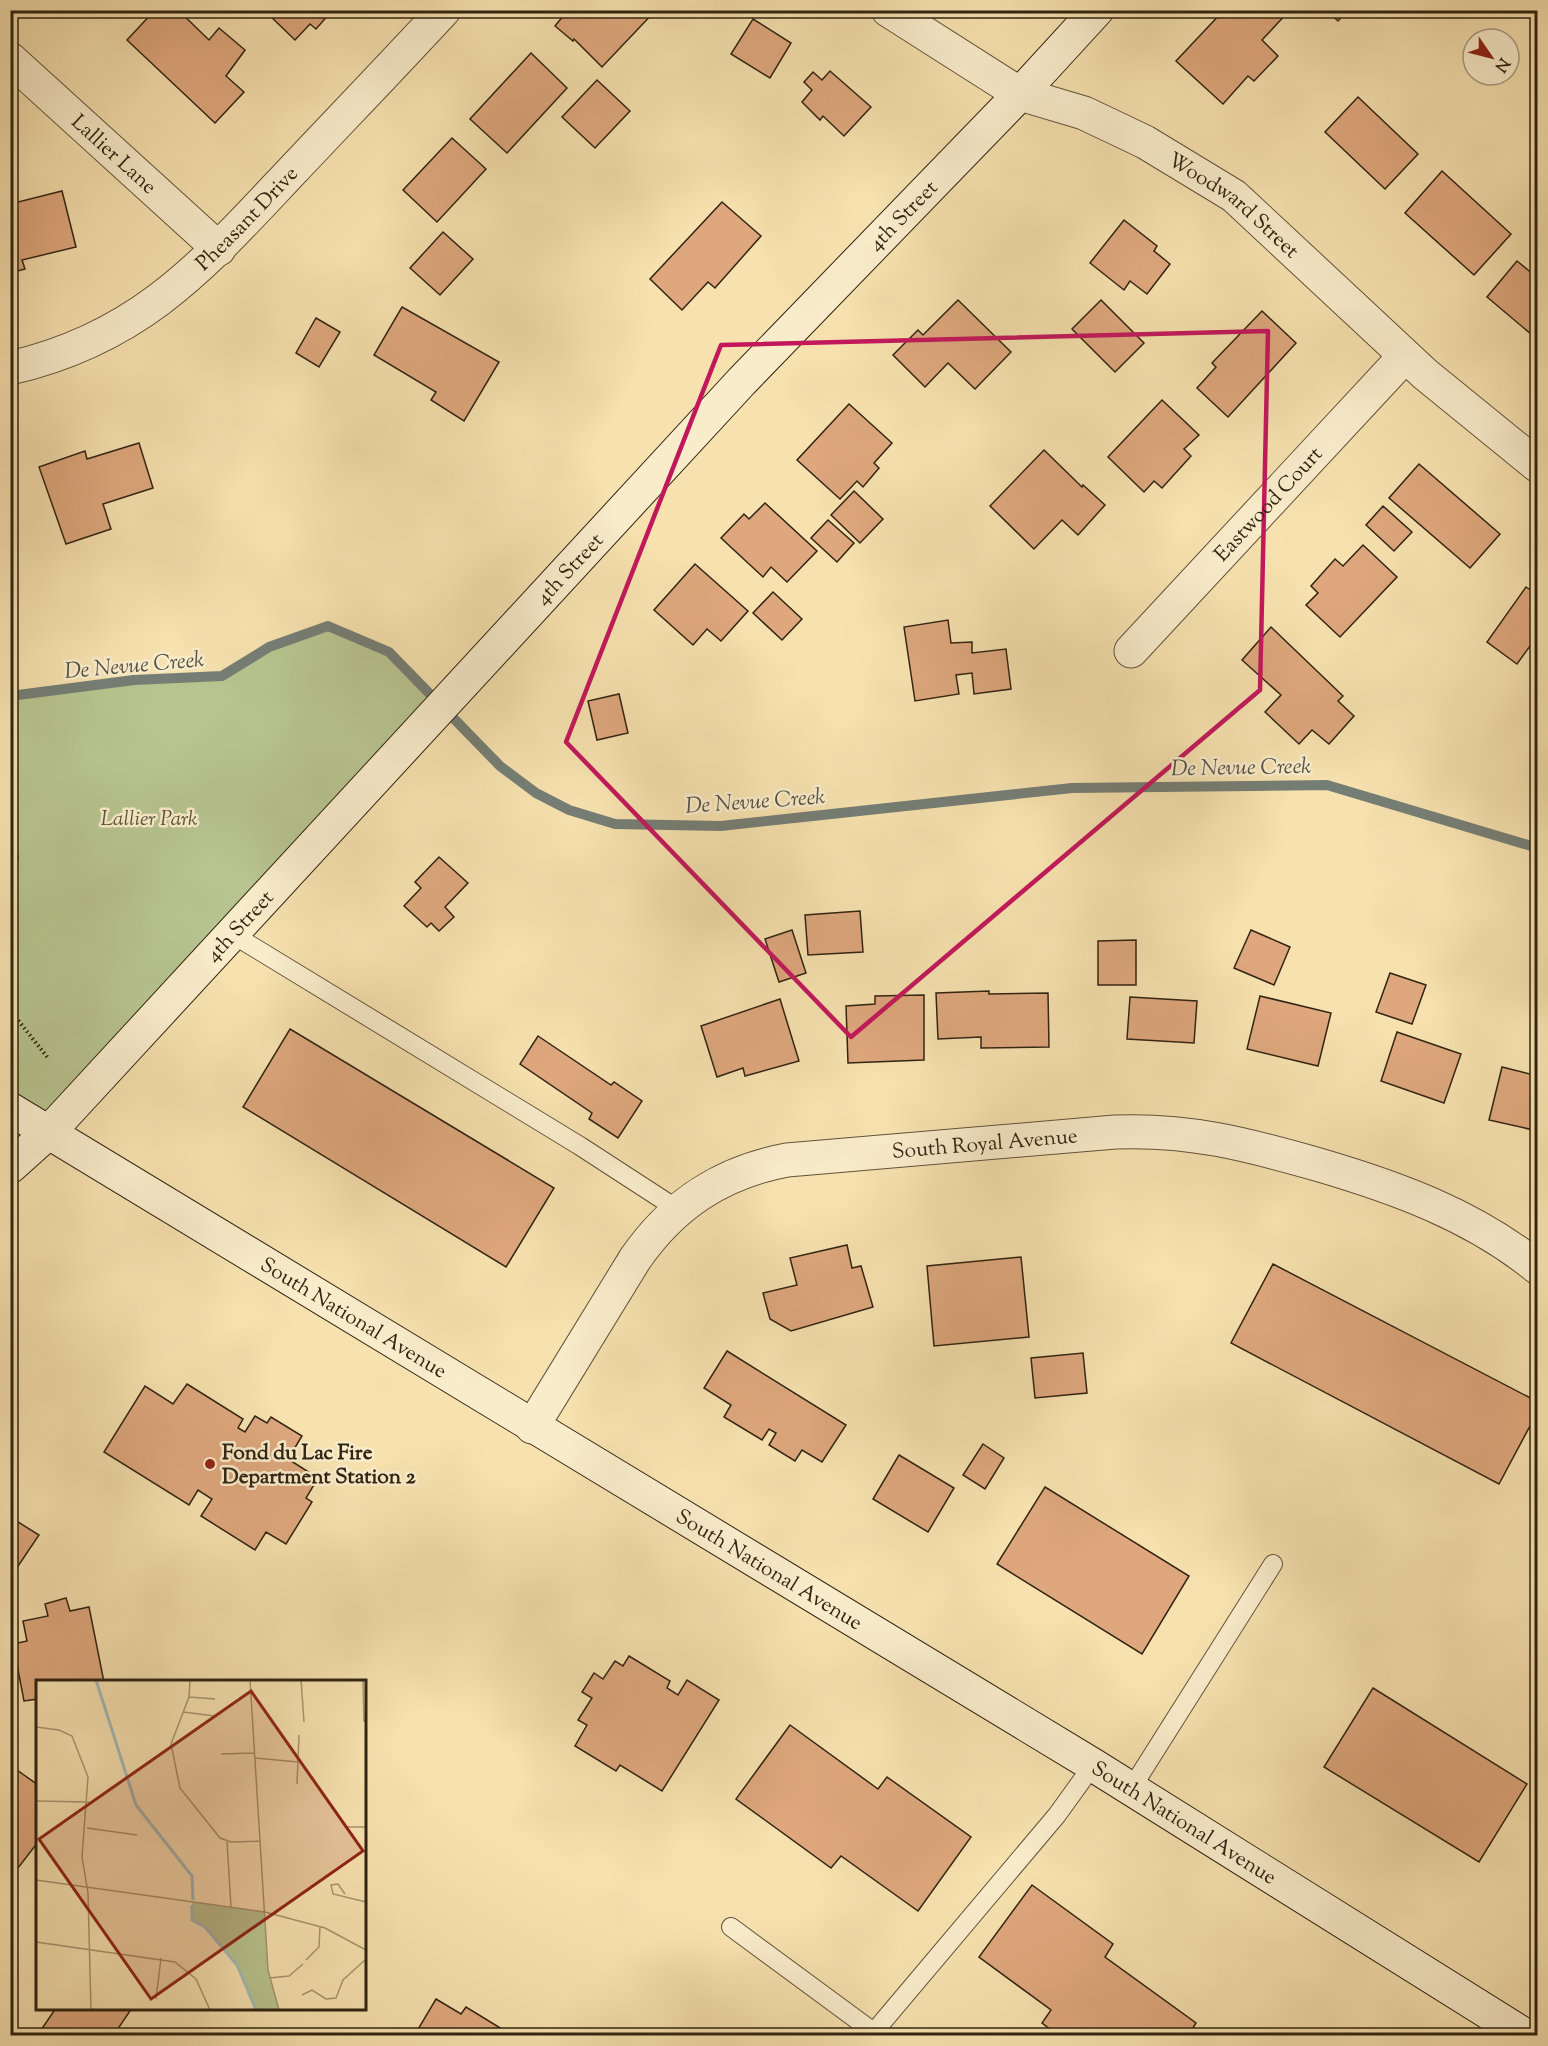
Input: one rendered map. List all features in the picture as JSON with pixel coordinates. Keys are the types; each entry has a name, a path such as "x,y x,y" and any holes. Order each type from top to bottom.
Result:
{"street":[{"name":"Pheasant Drive","path":"10,368 80,346 131,320 188,279 444,10"},
{"name":"Woodward Street","path":"888,10 1020,94 1084,113 1145,142 1234,196 1405,356 1538,466"},
{"name":"4th Street","path":"10,1167 49,1132 742,381 1020,94 1097,10"},
{"name":"Lallier Lane","path":"10,59 219,249"},
{"name":"Eastwood Court","path":"1131,651 1405,356"},
{"name":"South National Avenue","path":"10,1109 1093,1765 1526,2036"},
{"name":"South Royal Avenue","path":"532,1427 634,1259 653,1233 677,1209 704,1190 734,1174 787,1160 1114,1132 1171,1132 1242,1143 1396,1189 1464,1220 1538,1268"}],"lane":[{"path":"232,934 570,1140 677,1209"},
{"path":"1131,1789 1273,1564"},
{"path":"731,1927 877,2034 1057,1815 1093,1765"}],"path":[{"path":"10,1010 48,1058"}],"highlighted area":[{"path":"1268,331 1260,690 851,1037 566,742 721,345"}],"green space":[{"name":"Lallier Park","path":"328,626 389,652 442,706 49,1132 11,1109 10,696 134,680 222,676 266,649"}],"building":[{"path":"155,10 178,10 209,40 219,28 245,50 226,76 244,92 215,123 127,40"},
{"path":"264,10 328,10 330,13 316,29 310,24 295,40"},
{"path":"568,10 656,10 602,67 574,39 573,41 555,26"},
{"path":"1224,10 1290,10 1262,40 1278,56 1254,81 1248,76 1223,104 1176,61"},
{"path":"1326,10 1348,10 1338,21"},
{"path":"753,19 791,43 770,78 731,54"},
{"path":"531,53 567,88 507,153 470,119"},
{"path":"830,71 871,107 844,136 823,116 820,120 802,102 812,90 804,82 813,72 822,80"},
{"path":"597,80 630,111 595,148 562,117"},
{"path":"1358,97 1418,154 1385,189 1325,132"},
{"path":"452,138 486,169 437,222 403,190"},
{"path":"1442,171 1511,234 1474,275 1405,213"},
{"path":"62,191 76,247 22,260 25,269 10,273 10,204"},
{"path":"722,202 761,236 715,288 708,282 682,310 650,279"},
{"path":"1124,220 1157,246 1154,251 1170,264 1147,294 1130,281 1124,290 1090,263"},
{"path":"443,232 473,259 440,295 410,268"},
{"path":"1517,261 1538,278 1538,340 1487,297"},
{"path":"958,300 1011,352 975,389 948,363 925,387 893,355 918,330 923,335"},
{"path":"1101,300 1144,343 1115,372 1072,329"},
{"path":"402,307 499,362 464,421 431,400 436,392 374,355"},
{"path":"1262,311 1296,343 1228,417 1197,388 1216,367 1212,363"},
{"path":"316,318 340,332 319,367 296,353"},
{"path":"1162,400 1199,435 1184,449 1191,456 1162,488 1154,481 1144,492 1108,457"},
{"path":"849,404 892,443 874,463 879,468 863,487 857,481 840,499 797,460"},
{"path":"139,443 153,488 103,504 111,529 66,544 39,467 85,451 87,459"},
{"path":"1044,450 1082,487 1083,485 1105,505 1078,535 1062,520 1034,549 990,506"},
{"path":"1419,464 1500,534 1470,568 1389,498"},
{"path":"854,491 883,519 860,543 831,515"},
{"path":"765,503 817,551 787,582 771,567 763,577 721,538 744,514 749,519"},
{"path":"1383,506 1412,532 1394,551 1366,525"},
{"path":"828,520 854,543 837,562 811,538"},
{"path":"1363,545 1397,577 1340,637 1306,605 1318,593 1311,586 1335,559 1343,566"},
{"path":"695,564 748,611 721,641 707,629 693,645 654,610"},
{"path":"1526,587 1538,595 1538,651 1530,646 1517,664 1487,642"},
{"path":"773,592 802,619 782,640 753,613"},
{"path":"948,620 951,643 972,642 972,653 1006,649 1011,689 974,694 972,673 956,675 959,694 915,701 904,627"},
{"path":"1271,627 1343,696 1338,701 1354,716 1329,744 1312,730 1299,744 1265,712 1281,695 1242,660"},
{"path":"619,694 628,733 597,740 588,701"},
{"path":"10,836 15,836 18,858 10,859"},
{"path":"439,857 468,883 445,907 454,917 439,931 431,923 427,927 404,906 421,888 415,882"},
{"path":"860,911 863,952 808,955 805,915"},
{"path":"792,930 806,973 779,982 765,939"},
{"path":"1251,930 1290,947 1274,985 1234,968"},
{"path":"1136,940 1136,985 1098,985 1098,941"},
{"path":"1390,973 1426,985 1412,1024 1376,1012"},
{"path":"989,991 989,994 1048,993 1049,1047 981,1048 981,1037 938,1039 936,993"},
{"path":"924,995 924,1060 848,1063 846,1006 875,1004 875,996"},
{"path":"1260,996 1331,1013 1318,1066 1247,1049"},
{"path":"1130,997 1197,1001 1194,1043 1127,1039"},
{"path":"780,999 799,1061 745,1076 743,1068 717,1077 701,1026"},
{"path":"290,1029 554,1188 506,1267 243,1107"},
{"path":"1397,1032 1461,1054 1444,1103 1381,1081"},
{"path":"538,1036 611,1085 614,1082 642,1101 618,1138 589,1119 592,1113 520,1064"},
{"path":"1502,1067 1538,1076 1538,1131 1489,1120"},
{"path":"847,1245 852,1268 861,1266 873,1307 791,1331 770,1319 763,1293 797,1285 790,1258"},
{"path":"1021,1257 1029,1337 934,1346 927,1266"},
{"path":"1273,1264 1538,1402 1538,1411 1499,1484 1231,1343"},
{"path":"727,1351 846,1425 822,1462 802,1450 795,1461 769,1445 776,1433 769,1429 762,1440 724,1417 731,1405 704,1388"},
{"path":"1083,1353 1087,1393 1035,1398 1031,1358"},
{"name":"Fond du Lac Fire Department Station 2","path":"187,1384 243,1419 238,1428 245,1432 255,1416 267,1423 271,1417 302,1436 288,1459 318,1478 306,1498 312,1502 286,1544 266,1532 255,1550 201,1516 212,1499 198,1490 189,1505 104,1452 145,1386 173,1404"},
{"path":"983,1444 1004,1458 985,1489 963,1475"},
{"path":"899,1455 954,1488 928,1532 873,1499"},
{"path":"1045,1487 1189,1576 1142,1654 997,1564"},
{"path":"10,1517 39,1535 10,1578"},
{"path":"66,1598 70,1611 89,1607 104,1680 36,1680 36,1699 24,1701 13,1644 27,1641 23,1621 48,1616 45,1604"},
{"path":"629,1656 670,1681 667,1688 678,1695 687,1680 719,1700 662,1791 620,1765 616,1771 575,1746 587,1725 578,1720 592,1698 582,1692 594,1673 603,1679 615,1661 623,1666"},
{"path":"1373,1688 1527,1784 1479,1862 1324,1767"},
{"path":"790,1725 878,1789 887,1777 971,1837 918,1911 841,1856 831,1868 736,1799"},
{"path":"10,1765 36,1784 36,1845 18,1868 10,1862"},
{"path":"1032,1885 1113,1944 1105,1957 1196,2023 1188,2036 1059,2036 1042,2023 1051,2010 979,1957"},
{"path":"436,1999 461,2014 466,2007 502,2029 498,2036 414,2036"},
{"path":"55,2010 131,2010 113,2036 42,2036 39,2033"}],"waterway":[{"name":"De Nevue Creek","path":"10,696 134,680 222,676 269,647 328,626 389,652 500,766 536,793 569,810 615,824 721,826 1072,788 1327,785 1538,848"}],"place":[{"name":"Fond du Lac Fire Department Station 2","path":"210,1464"}]}
